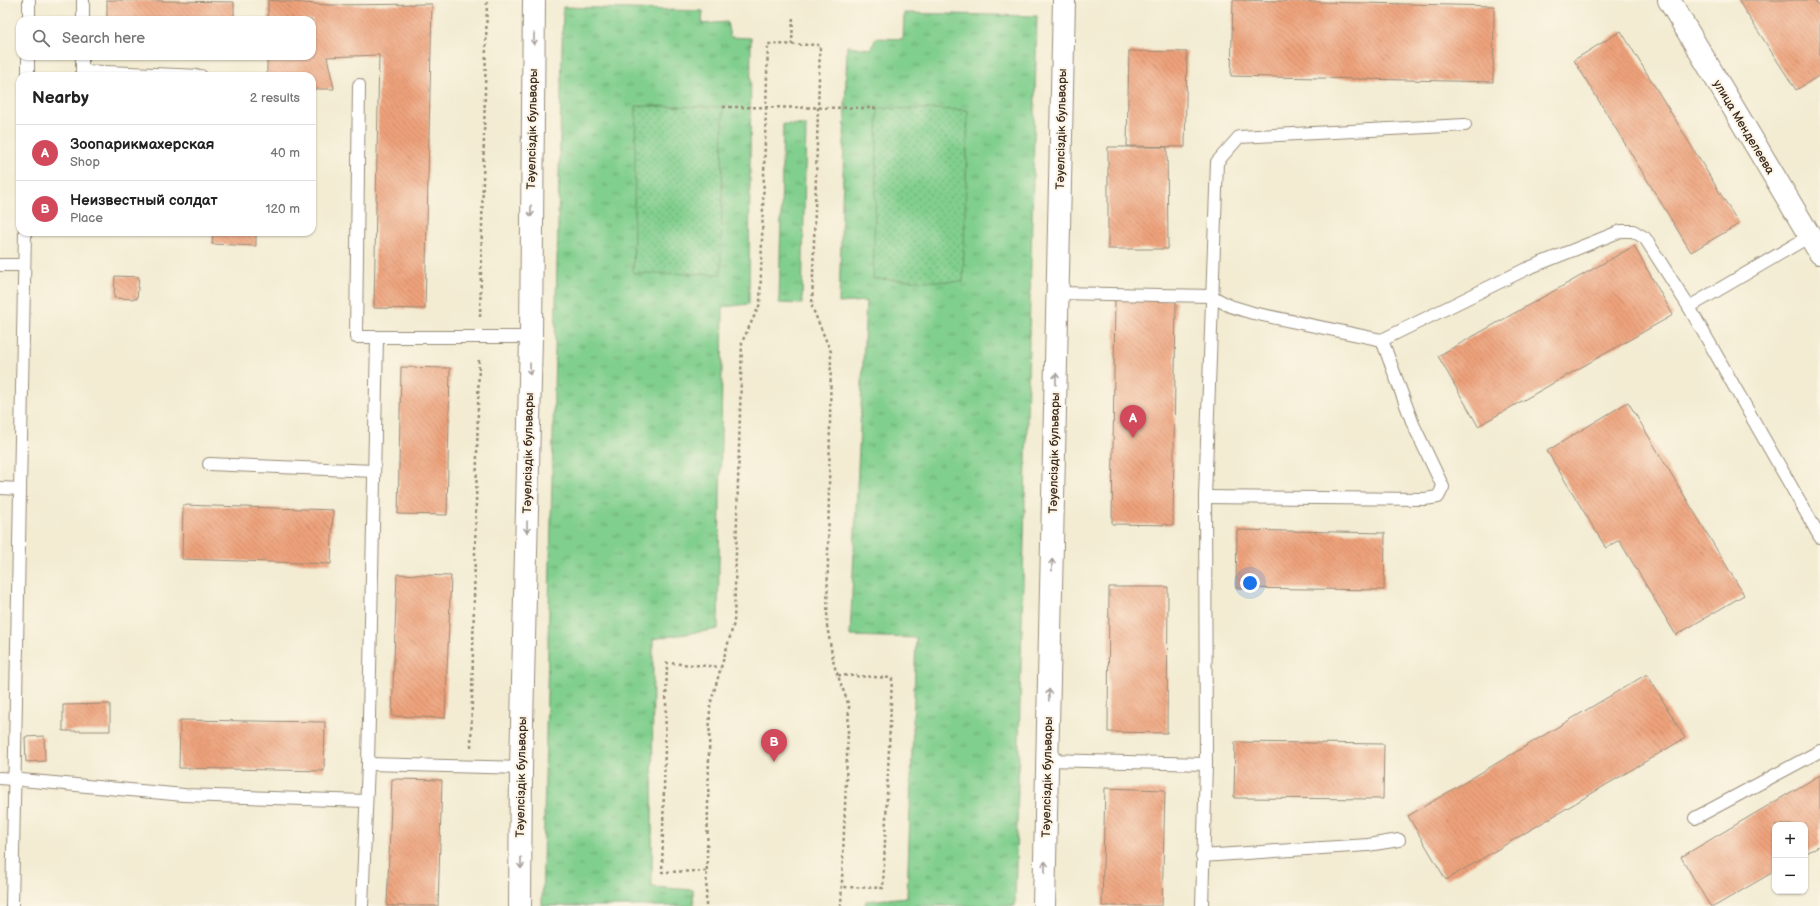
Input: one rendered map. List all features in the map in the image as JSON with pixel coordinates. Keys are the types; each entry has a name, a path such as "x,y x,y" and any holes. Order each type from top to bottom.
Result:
{"street":[{"name":"Тәуелсіздік бульвары","path":"520,906 521,768 531,337 534,0"},
{"name":"Тәуелсіздік бульвары","path":"1044,906 1064,0"},
{"name":"улица Менделеева","path":"1669,0 1815,245"}],"lane":[{"path":"29,0 29,16"},
{"path":"83,0 83,16"},
{"path":"28,60 28,72"},
{"path":"82,60 82,72"},
{"path":"358,85 356,337 531,337"},
{"path":"1202,906 1202,856 1206,764 1205,496 1217,162 1239,137 1465,125"},
{"path":"1058,293 1211,296 1230,306 1252,312 1382,340 1526,269 1621,231 1633,231 1645,238 1689,307 1820,537"},
{"path":"12,906 25,236"},
{"path":"1689,307 1815,245"},
{"path":"0,265 24,265"},
{"path":"362,906 368,764 377,338"},
{"path":"1205,496 1425,499 1438,497 1443,486 1413,424 1382,340"},
{"path":"209,464 374,471"},
{"path":"0,488 20,489"},
{"path":"1695,818 1820,751"},
{"path":"1047,760 1206,764"},
{"path":"368,764 521,768"},
{"path":"0,778 14,778 184,795 366,802"},
{"path":"1202,856 1368,845 1399,840"}],"path":[{"path":"470,766 487,0"},
{"path":"792,45 793,15"},
{"path":"706,906 710,705 734,623 742,342 760,304 768,44 820,45 812,306 831,352 827,626 834,665 848,706 841,906"},
{"path":"723,107 878,108"},
{"path":"706,871 662,872 667,663 721,667"},
{"path":"838,675 892,678 883,888 842,887"}],"green space":[{"path":"563,7 703,11 702,24 727,22 730,37 751,38 749,304 723,307 718,629 653,639 652,887 693,890 694,906 542,906"},
{"path":"904,13 1037,16 1015,906 865,906 866,901 907,897 916,638 850,636 866,301 839,303 847,46 871,49 876,38 903,39"},
{"path":"636,106 723,107 721,274 633,273"},
{"path":"878,108 968,110 963,282 873,279"},
{"path":"783,124 806,125 802,304 779,303"}],"building":[{"path":"107,0 234,2 234,16 107,16"},
{"path":"268,0 328,5 432,4 425,309 374,308 379,55 327,57 334,89 316,89 316,72 267,72 267,60 316,60 316,16 268,16"},
{"path":"1233,0 1494,6 1493,82 1231,76"},
{"path":"1738,0 1815,0 1820,8 1820,75 1796,90"},
{"path":"1621,31 1739,224 1691,252 1574,60"},
{"path":"1129,51 1187,52 1185,147 1127,146"},
{"path":"1108,147 1167,147 1168,249 1108,249"},
{"path":"213,236 256,236 256,246 212,244"},
{"path":"1634,246 1673,315 1478,426 1438,356"},
{"path":"115,276 139,277 137,299 114,298"},
{"path":"1115,299 1176,300 1173,525 1112,524"},
{"path":"401,367 450,368 447,515 398,514"},
{"path":"1628,402 1744,595 1676,635 1619,540 1606,548 1547,451"},
{"path":"183,505 333,510 331,564 182,559"},
{"path":"1237,530 1385,533 1384,590 1236,588"},
{"path":"397,574 451,576 445,718 392,716"},
{"path":"1109,587 1168,587 1167,733 1108,732"},
{"path":"1647,674 1685,738 1446,880 1408,816"},
{"path":"110,704 110,731 63,731 63,705"},
{"path":"180,720 325,722 324,771 179,768"},
{"path":"44,736 45,761 26,762 25,737"},
{"path":"1235,742 1384,744 1383,799 1234,798"},
{"path":"1820,775 1820,845 1808,852 1808,822 1772,822 1772,873 1715,906 1710,906 1681,857"},
{"path":"392,779 442,780 438,906 387,906"},
{"path":"1105,788 1165,790 1162,906 1102,906"}],"place":[{"name":"Зоопарикмахерская","path":"1133,438"},
{"name":"Неизвестный солдат","path":"774,762"}]}
